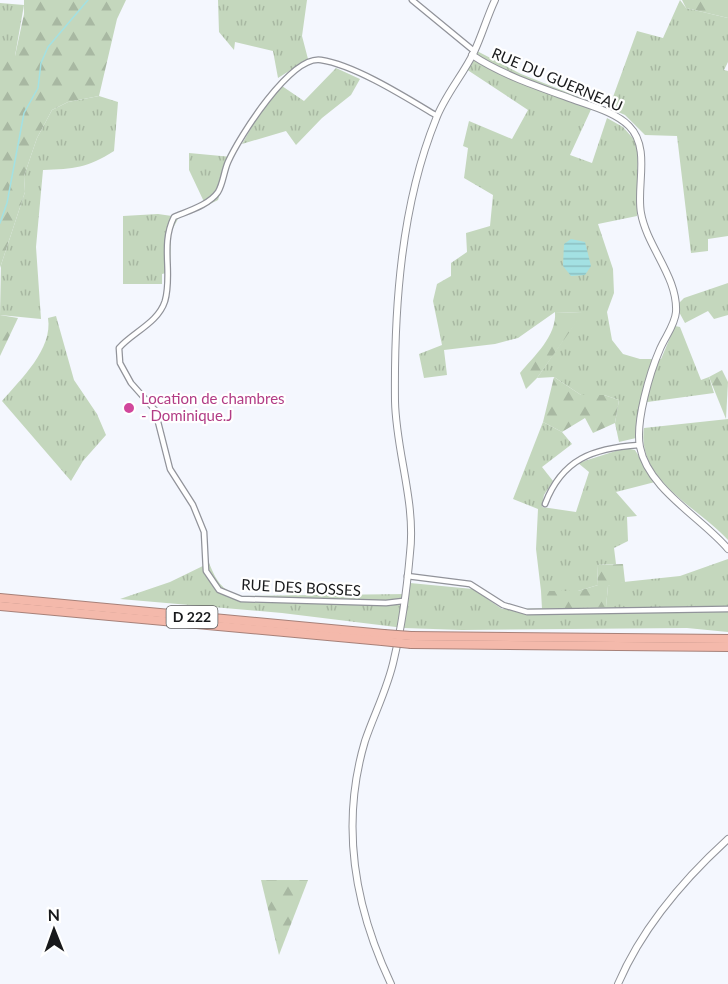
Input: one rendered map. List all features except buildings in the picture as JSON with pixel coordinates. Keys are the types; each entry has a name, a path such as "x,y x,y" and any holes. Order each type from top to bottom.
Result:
{"highway":[{"name":"D 222","path":"0,598 411,640 704,646 728,649"},
{"name":"D 222","path":"0,606 383,637"},
{"name":"D 222","path":"411,640 725,638"}],"street":[{"path":"412,0 473,53"},
{"path":"391,984 375,947 358,893 351,820 365,742 394,660 407,576 411,523 395,425 398,321 410,216 426,147 437,116 473,53 495,0"},
{"name":"RUE DU GUERNEAU","path":"473,53 532,84 616,117 638,136 641,145 639,197 642,217 675,299 675,320 651,372 639,445"},
{"name":"RUE DES BOSSES","path":"403,601 386,603 273,601 241,599 219,590 206,571 204,532 197,514 170,469 155,410 131,383 120,363 119,348 157,316 165,300 168,231 174,217 203,205 218,193 228,162 251,120 280,84 293,73 311,61 322,60 367,77 437,116"},
{"path":"545,504 551,489 568,465 599,452 639,445 648,467 665,489 728,549"},
{"path":"407,576 470,584 502,605 527,612 728,609"},
{"path":"618,984 634,949 679,886 728,839"}],"green space":[{"path":"24,0 126,0 117,19 99,96 68,102 52,110 37,138 24,176 25,192 0,268 0,56 15,56 24,14"},
{"path":"218,0 307,0 302,36 308,59 278,78 273,51 235,42 234,50 219,32"},
{"path":"680,0 686,8 728,18 728,62 724,70 728,71 728,236 708,239 708,251 691,253 677,136 645,135 625,115 609,108 637,31 663,38"},
{"path":"682,0 728,0 728,18 686,8"},
{"path":"0,3 24,5 15,56 0,56"},
{"path":"477,51 521,74 594,103 570,155 592,163 607,118 623,127 638,144 637,216 598,224 613,269 614,293 607,312 612,340 623,354 640,359 661,359 675,326 680,327 701,380 709,377 714,393 640,403 636,438 619,442 615,423 619,400 604,395 581,395 554,377 537,378 582,313 555,312 518,338 495,344 444,350 447,375 424,378 419,354 442,345 433,301 437,284 451,276 451,263 467,252 466,233 490,226 493,195 464,178 468,148 463,146 469,121 512,139 528,110 466,69"},
{"path":"336,68 360,79 351,95 322,118 296,145 286,131 242,144 259,114 282,86 304,101"},
{"path":"99,96 118,102 114,151 80,167 43,170 36,247 41,319 0,315 1,265 25,192 24,176 37,138 52,110 68,102"},
{"path":"189,153 232,157 218,200 206,206 189,170"},
{"path":"158,214 179,217 171,232 170,272 162,274 162,284 123,284 123,216"},
{"path":"728,283 728,315 714,319 708,311 685,323 679,312 679,303 684,298"},
{"path":"555,312 583,313 537,378 526,389 520,373 538,353 548,337 555,321"},
{"path":"0,315 18,318 0,356"},
{"path":"56,316 74,380 97,414 106,435 83,461 71,481 2,401 41,352 46,341 48,318"},
{"path":"722,370 728,382 726,419 709,377"},
{"path":"554,377 581,395 604,395 619,400 615,423 593,433 585,418 562,432 543,422"},
{"path":"728,419 728,540 659,478 644,446 644,428"},
{"path":"543,422 562,432 572,444 542,467 553,481 544,495 542,507 576,512 589,472 578,463 625,448 635,450 655,482 616,492 637,516 627,517 628,541 614,548 616,564 597,565 598,585 578,591 541,591 536,549 538,509 513,499"},
{"path":"728,559 728,632 687,628 462,630 404,628 282,613 120,599 170,582 209,563 220,584 228,591 240,596 408,594 410,583 473,589 502,609 606,607 608,586 614,583 680,576"},
{"path":"623,564 625,582 608,586 606,607 542,609 541,591 578,591 598,585 597,565"},
{"path":"261,880 308,880 279,955"}],"water":[{"path":"571,239 585,242 591,266 585,275 571,276 563,266 564,244"}],"waterway":[{"path":"0,223 7,203 24,113 38,88 41,63 48,47 88,0"}],"place":[{"name":"Location de chambres - Dominique.J","path":"129,408"}]}
